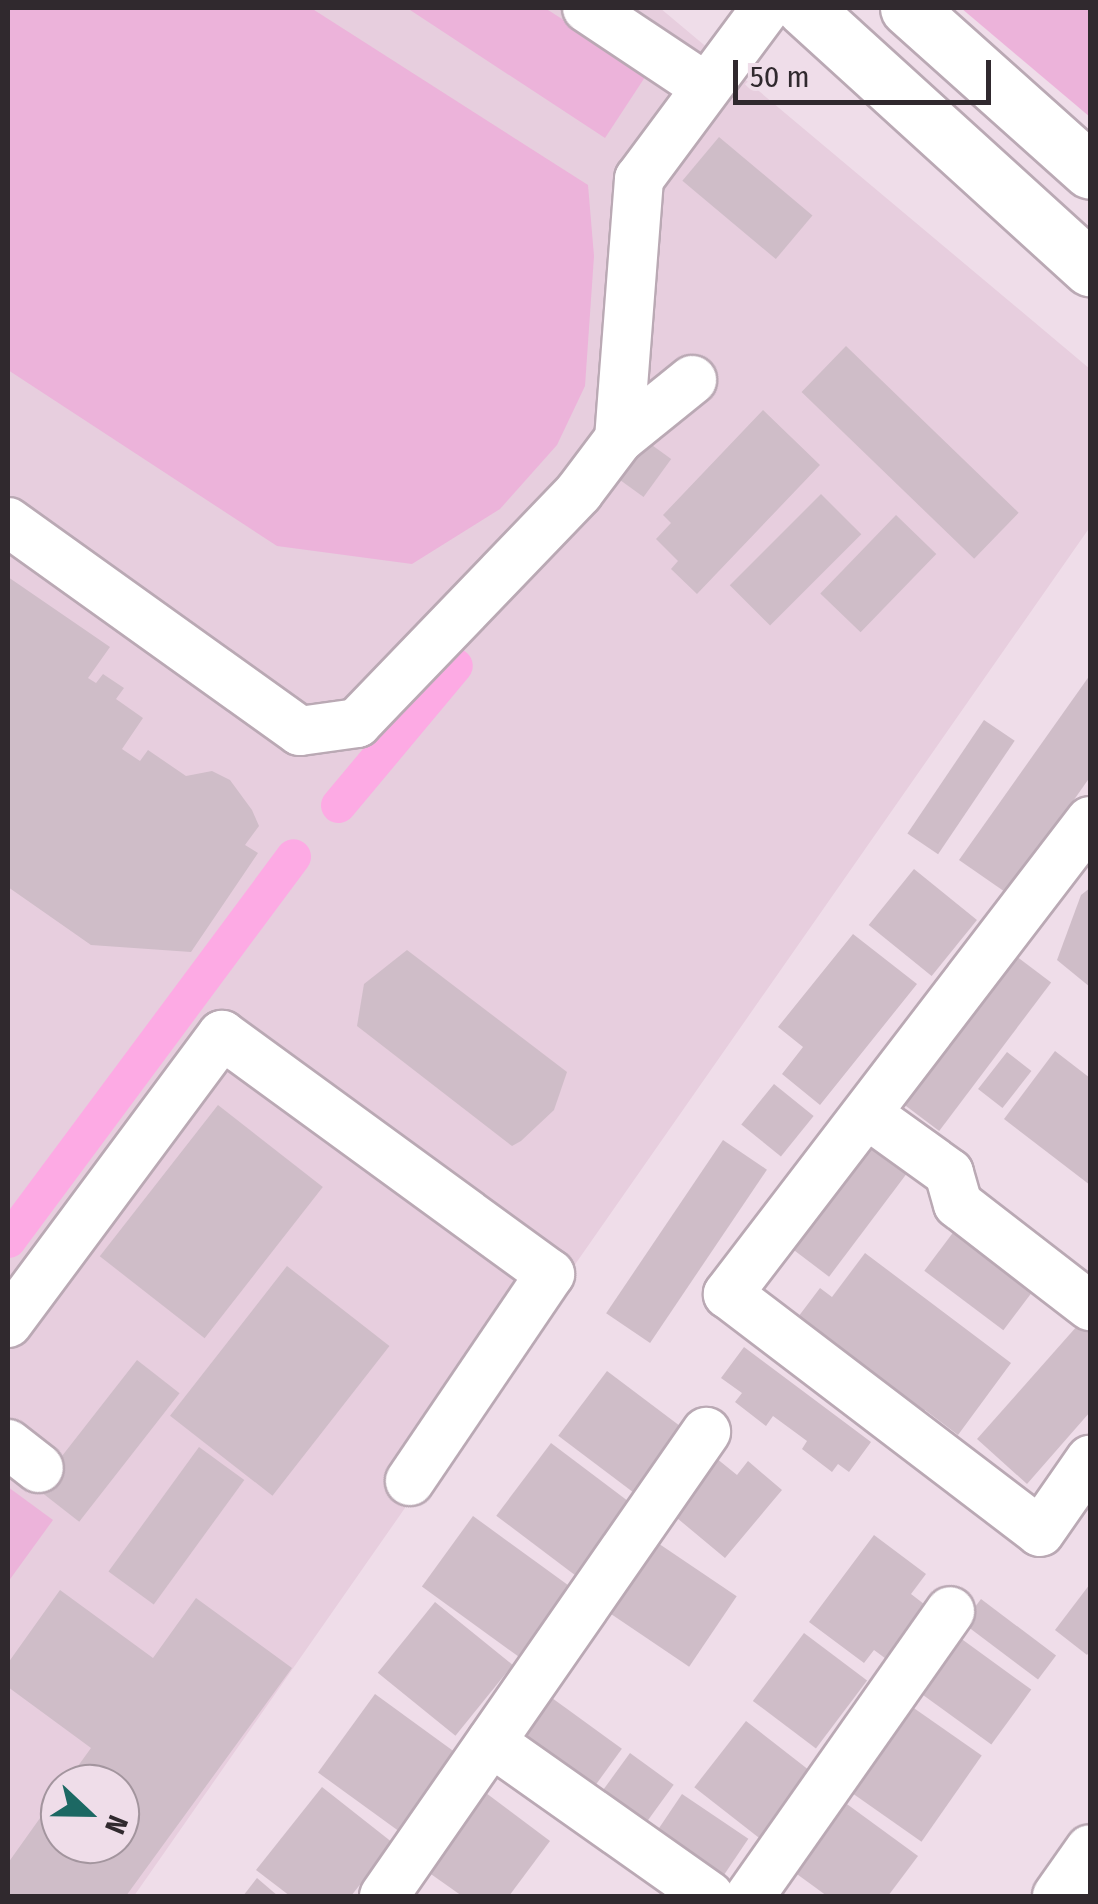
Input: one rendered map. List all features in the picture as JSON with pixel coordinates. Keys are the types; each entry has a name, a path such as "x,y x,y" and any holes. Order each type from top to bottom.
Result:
{"main road":[{"path":"804,8 1090,268"},
{"path":"908,8 1090,171"}],"street":[{"path":"587,8 704,86"},
{"path":"619,439 640,179 704,86 766,8"},
{"path":"8,522 300,731 357,722 579,492 619,439 692,380"},
{"path":"1090,821 728,1294 1040,1532 1090,1460"},
{"path":"8,1323 222,1035 550,1274 410,1481"},
{"path":"867,1114 949,1174 958,1204 1090,1306"},
{"path":"384,1896 706,1432"},
{"path":"750,1896 950,1612"},
{"path":"491,1742 708,1896"},
{"path":"1058,1896 1090,1850"}],"shaded area":[{"path":"8,8 660,8 1090,369 1090,527 134,1896 8,1896"},
{"path":"8,8 311,8 588,185 594,256 585,386 557,445 500,509 412,564 277,546 8,370"},
{"path":"407,8 545,8 647,74 605,138"},
{"path":"961,8 1090,8 1090,117"},
{"path":"8,1487 53,1520 8,1582"}],"building":[{"path":"719,137 812,215 776,259 682,181"},
{"path":"846,346 1019,513 974,559 802,392"},
{"path":"763,410 820,465 697,594 671,569 678,561 656,539 671,523 663,515"},
{"path":"638,435 671,459 644,497 610,473"},
{"path":"821,494 861,534 770,626 730,585"},
{"path":"896,515 936,554 861,632 820,593"},
{"path":"8,577 110,647 88,678 96,683 103,674 124,688 116,699 143,718 122,749 140,761 148,750 186,776 212,771 230,780 252,810 259,826 245,845 258,853 191,952 91,945 8,887"},
{"path":"1090,675 1090,777 1008,894 959,860"},
{"path":"984,720 1015,741 938,854 907,834"},
{"path":"914,869 977,920 932,976 869,925"},
{"path":"1090,888 1090,987 1057,960 1081,895"},
{"path":"853,934 917,984 820,1105 782,1074 803,1047 778,1027"},
{"path":"407,950 567,1072 554,1110 521,1141 512,1146 357,1026 364,984"},
{"path":"1008,950 1051,982 939,1131 896,1099"},
{"path":"1055,1051 1090,1078 1090,1185 1004,1119"},
{"path":"1007,1052 1031,1071 1002,1108 978,1089"},
{"path":"774,1084 814,1116 781,1157 741,1124"},
{"path":"218,1105 323,1187 205,1338 100,1256"},
{"path":"878,1137 914,1164 829,1277 793,1250"},
{"path":"723,1140 767,1170 650,1343 606,1313"},
{"path":"961,1222 1040,1282 1003,1330 924,1271"},
{"path":"865,1253 1011,1363 958,1435 925,1410 915,1424 789,1329 820,1288 832,1297"},
{"path":"287,1266 389,1346 272,1496 170,1416"},
{"path":"1085,1317 1090,1322 1090,1412 1027,1484 977,1439"},
{"path":"744,1347 871,1442 849,1472 838,1464 832,1472 802,1449 807,1441 773,1416 766,1426 735,1402 742,1393 721,1378"},
{"path":"137,1360 180,1393 79,1522 37,1488"},
{"path":"607,1371 685,1430 637,1495 558,1436"},
{"path":"551,1443 639,1509 584,1582 496,1516"},
{"path":"199,1447 244,1480 154,1605 108,1572"},
{"path":"716,1458 737,1475 748,1461 782,1490 725,1558 671,1513"},
{"path":"473,1516 569,1586 518,1656 422,1586"},
{"path":"643,1533 737,1596 689,1667 595,1603"},
{"path":"874,1535 926,1574 911,1594 933,1611 893,1664 874,1650 864,1663 809,1622"},
{"path":"1090,1584 1090,1651 1087,1655 1055,1630"},
{"path":"60,1590 153,1658 196,1598 292,1668 126,1896 8,1896 8,1863 40,1818 40,1864 140,1864 140,1764 79,1764 91,1748 8,1687 8,1663"},
{"path":"981,1599 1056,1656 1038,1680 963,1623"},
{"path":"435,1602 513,1665 455,1736 378,1673"},
{"path":"952,1632 1031,1690 991,1745 912,1687"},
{"path":"804,1633 867,1681 816,1748 753,1701"},
{"path":"541,1690 622,1749 587,1797 506,1738"},
{"path":"375,1694 459,1755 402,1834 318,1772"},
{"path":"908,1704 982,1756 921,1842 848,1790"},
{"path":"746,1721 820,1779 768,1845 694,1787"},
{"path":"630,1753 674,1785 640,1832 596,1800"},
{"path":"322,1787 393,1843 351,1896 290,1896 256,1870"},
{"path":"486,1793 550,1841 509,1896 462,1896 428,1872"},
{"path":"682,1794 748,1839 714,1890 647,1845"},
{"path":"840,1799 918,1856 888,1896 827,1896 790,1869"},
{"path":"257,1878 278,1896 243,1896"}],"waterway":[{"path":"338,805 455,665"},
{"path":"8,1240 293,856"}]}
